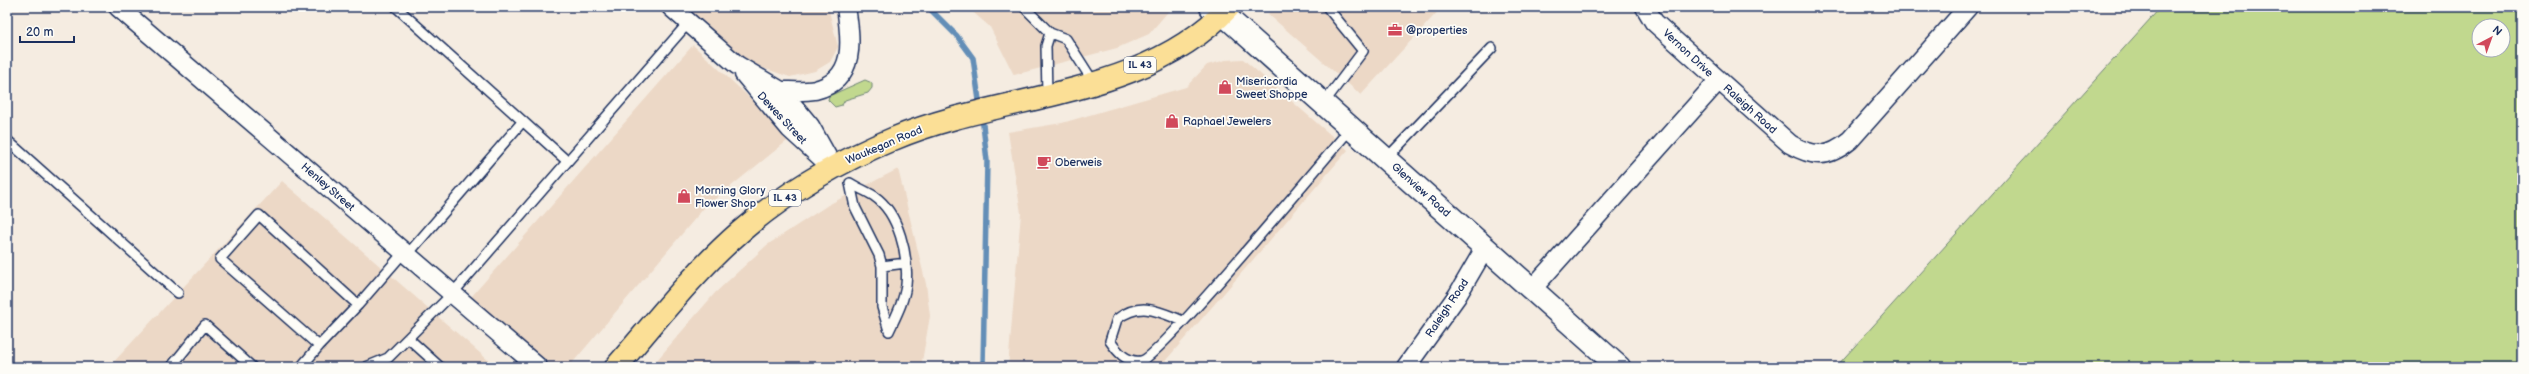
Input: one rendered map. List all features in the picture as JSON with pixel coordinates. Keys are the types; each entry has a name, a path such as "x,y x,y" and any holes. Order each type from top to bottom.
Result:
{"main road":[{"name":"Glenview Road","path":"1220,9 1323,104 1619,367"},
{"name":"Waukegan Road","path":"616,367 684,288 739,233 773,206 833,167 893,138 964,115 1003,105 1047,97 1095,84 1174,51 1220,9"}],"street":[{"name":"Henley Street","path":"118,7 538,367"},
{"name":"Dewes Street","path":"672,7 737,65 769,107 790,129 833,167"},
{"path":"781,91 815,90 831,83 848,63 850,37 846,7"},
{"name":"Vernon Drive","path":"1645,7 1654,22 1718,81"},
{"name":"Raleigh Road","path":"1532,290 1718,81 1790,144 1802,151 1825,155 1838,150 1850,140 1968,7"},
{"name":"Dewes Street","path":"737,65 781,91 810,126 833,167"},
{"name":"Raleigh Road","path":"1406,367 1458,296 1486,248"}],"lane":[{"path":"396,7 567,161"},
{"path":"1024,7 1050,33 1066,39 1078,55 1095,84"},
{"path":"1323,104 1363,51 1326,7"},
{"path":"366,367 388,358 452,294 689,22"},
{"path":"1047,97 1046,46 1050,33"},
{"path":"1386,159 1492,48"},
{"path":"301,367 405,254 523,121"},
{"path":"1183,321 1158,311 1136,308 1117,318 1110,341 1117,351 1130,361 1142,361 1151,356 1183,321 1351,128"},
{"path":"7,140 178,292"},
{"path":"850,183 875,197 888,211 898,230 906,263 906,285 900,310 889,331 882,307 882,266 874,242 855,206 850,183"},
{"path":"319,346 220,259 259,215 358,305"},
{"path":"882,266 906,263"},
{"path":"171,367 205,326 252,367"},
{"path":"408,338 440,367"}],"shaded area":[{"path":"685,7 828,7 838,47 830,62 815,71 790,77 745,62"},
{"path":"967,7 1172,7 1149,34 1117,48 1014,75 990,27"},
{"path":"1274,7 1442,7 1361,95 1268,14"},
{"path":"693,45 792,137 704,208 569,367 552,367 471,297"},
{"path":"1243,59 1348,150 1160,367 1008,367 1021,213 1008,132 1062,123 1186,87 1207,65 1226,60"},
{"path":"898,169 926,284 930,316 921,367 651,367 715,293 767,245 828,205"},
{"path":"282,181 496,367 109,367"}],"green space":[{"path":"2161,7 2522,7 2522,367 1836,367"},
{"path":"865,80 872,83 872,88 868,93 845,100 842,105 835,107 828,100 829,96"}],"waterway":[{"path":"928,7 957,36 973,58 980,107"},
{"path":"982,116 987,161 983,367"}],"place":[{"name":"@properties","path":"1395,30"},
{"name":"Misericordia Sweet Shoppe","path":"1225,87"},
{"name":"Raphael Jewelers","path":"1172,121"},
{"name":"Oberweis","path":"1044,162"},
{"name":"Morning Glory Flower Shop","path":"684,196"}]}
